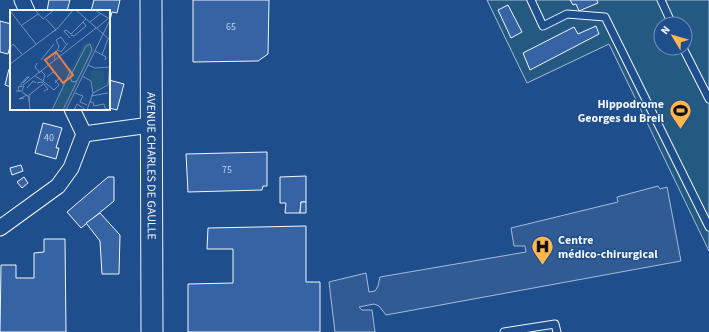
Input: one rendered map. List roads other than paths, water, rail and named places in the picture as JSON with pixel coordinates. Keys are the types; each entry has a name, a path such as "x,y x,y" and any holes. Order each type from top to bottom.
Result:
{"main road":[{"name":"AVENUE CHARLES DE GAULLE","path":"151,0 150,125 152,332"}],"street":[{"path":"22,0 27,10"},
{"path":"0,228 58,186 71,168 84,134 72,110"},
{"path":"84,134 150,125"}],"lane":[{"path":"531,0 543,26 567,14 605,17 709,227"},
{"path":"661,0 668,16"},
{"path":"687,56 709,100"},
{"path":"504,332 555,324 557,332"}],"place":[{"name":"Hippodrome Georges du Breil","path":"680,130"},
{"name":"Centre médico-chirurgical","path":"542,266"}]}
